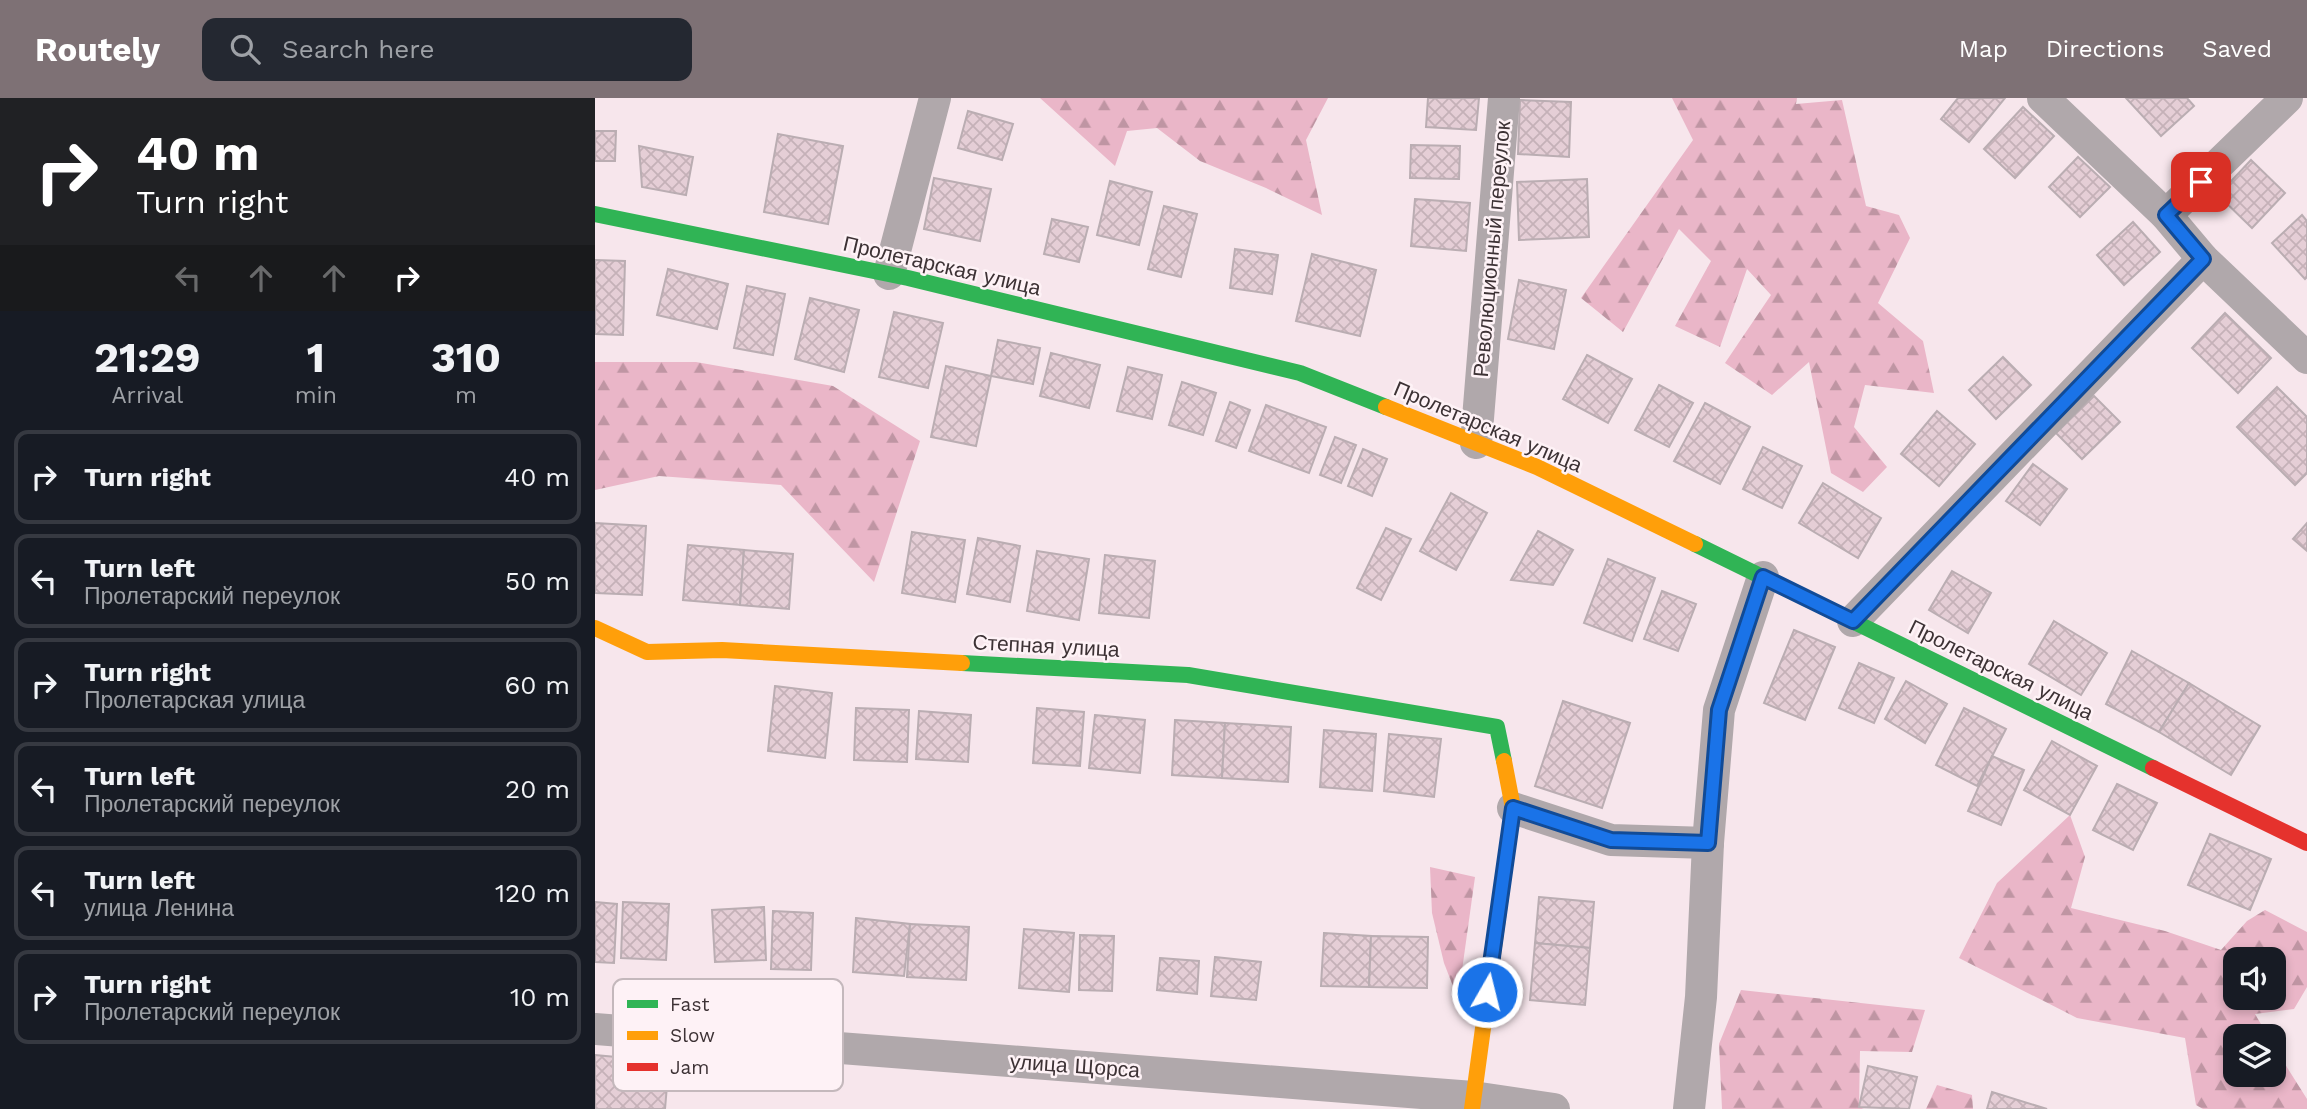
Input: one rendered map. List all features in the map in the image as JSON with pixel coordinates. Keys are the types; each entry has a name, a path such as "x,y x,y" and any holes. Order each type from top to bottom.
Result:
{"street":[{"path":"889,274 935,98"},
{"name":"Революционный переулок","path":"1476,443 1504,98"},
{"path":"2043,98 2166,215 2203,259 2307,358"},
{"path":"2166,215 2287,98"},
{"name":"Пролетарская улица","path":"595,215 889,274 1300,373 1537,467 2307,843"},
{"path":"1853,621 2203,259"},
{"path":"1689,1109 1701,997 1708,843 1719,710 1763,577"},
{"name":"Степная улица","path":"595,628 647,652 722,650 1188,675 1497,727 1513,808"},
{"path":"1472,1103 1513,808 1611,840 1708,843"},
{"name":"улица Щорса","path":"595,1029 613,1031"},
{"name":"улица Щорса","path":"843,1050 1554,1109"}],"green space":[{"path":"1040,98 1328,98 1306,140 1322,215 1200,161 1157,128 1127,131 1115,166"},
{"path":"1672,98 1797,98 1796,104 1842,100 1866,206 1899,215 1910,238 1878,303 1923,341 1934,393 1865,385 1854,427 1887,467 1863,492 1831,473 1809,362 1772,395 1725,363 1771,295 1747,269 1720,347 1675,326 1711,261 1679,229 1623,332 1581,298 1693,140"},
{"path":"595,362 696,362 833,386 920,441 874,582 781,485 659,476 595,490"},
{"path":"2070,815 2085,857 2071,908 2165,931 2221,950 2223,948 2223,1010 2286,1010 2286,947 2224,947 2247,921 2265,910 2307,932 2307,987 2294,1009 2255,1014 2261,1024 2223,1024 2223,1087 2286,1087 2286,1066 2307,1099 2307,1109 2203,1109 2196,1105 2185,1038 2077,1018 1959,958 1997,883"},
{"path":"1430,867 1475,877 1458,999 1444,963 1432,913"},
{"path":"1741,990 1925,1010 1912,1052 1860,1051 1859,1107 1864,1109 1722,1109 1719,1044"},
{"path":"1937,1085 1972,1095 1973,1109 1926,1109"}],"building":[{"path":"1428,98 1479,98 1476,130 1426,127"},
{"path":"1958,98 2005,98 1969,142 1941,119"},
{"path":"2126,98 2187,98 2194,106 2161,136"},
{"path":"1520,100 1571,102 1569,157 1518,154"},
{"path":"2023,107 2054,136 2015,178 1984,149"},
{"path":"968,111 1013,124 1002,160 958,148"},
{"path":"595,131 616,131 615,161 595,161"},
{"path":"778,134 843,146 828,224 764,212"},
{"path":"1411,145 1460,146 1459,179 1410,178"},
{"path":"639,146 693,157 686,195 642,187"},
{"path":"2078,157 2110,187 2080,217 2049,187"},
{"path":"2251,160 2285,193 2252,228 2218,195"},
{"path":"934,178 991,189 980,241 924,229"},
{"path":"1587,179 1589,237 1519,240 1517,182"},
{"path":"1110,181 1152,192 1139,245 1097,235"},
{"path":"1415,199 1470,203 1466,251 1411,246"},
{"path":"1164,206 1197,214 1181,277 1148,269"},
{"path":"2302,215 2307,221 2305,279 2272,243"},
{"path":"1052,219 1088,227 1079,262 1044,254"},
{"path":"2133,222 2160,252 2124,285 2097,255"},
{"path":"1235,249 1278,255 1272,294 1230,288"},
{"path":"1312,254 1376,270 1360,336 1296,321"},
{"path":"595,260 625,261 623,335 595,334"},
{"path":"668,269 728,284 717,329 657,315"},
{"path":"1519,280 1566,290 1554,349 1508,339"},
{"path":"747,286 785,294 773,355 734,348"},
{"path":"810,298 859,310 844,372 795,359"},
{"path":"894,312 943,323 928,388 879,377"},
{"path":"2225,313 2271,358 2238,393 2192,348"},
{"path":"998,340 1040,348 1033,384 991,376"},
{"path":"1051,353 1100,365 1089,408 1040,396"},
{"path":"1587,355 1632,379 1608,423 1563,399"},
{"path":"2003,357 2031,385 1996,419 1969,390"},
{"path":"946,366 991,376 976,446 931,437"},
{"path":"1128,367 1162,375 1152,419 1117,411"},
{"path":"1182,382 1216,393 1203,435 1169,425"},
{"path":"1659,385 1693,403 1669,447 1635,430"},
{"path":"2277,387 2307,417 2307,473 2295,485 2237,427"},
{"path":"2094,396 2120,422 2082,459 2056,433"},
{"path":"1230,402 1250,410 1236,448 1216,441"},
{"path":"1705,403 1750,427 1720,484 1674,461"},
{"path":"1266,405 1326,427 1309,473 1249,451"},
{"path":"1937,411 1975,444 1939,486 1901,454"},
{"path":"1335,437 1356,445 1341,483 1320,475"},
{"path":"1763,447 1802,466 1782,508 1743,489"},
{"path":"1363,449 1387,459 1372,496 1348,486"},
{"path":"2033,464 2067,489 2040,525 2006,501"},
{"path":"1823,483 1881,518 1858,558 1799,523"},
{"path":"1451,493 1487,513 1456,570 1420,551"},
{"path":"595,523 646,526 642,595 595,593"},
{"path":"2307,523 2307,551 2293,539"},
{"path":"1386,528 1411,539 1381,600 1357,588"},
{"path":"1538,531 1573,550 1553,585 1511,580"},
{"path":"912,532 965,540 955,602 902,593"},
{"path":"978,538 1020,546 1010,602 967,594"},
{"path":"688,545 744,550 740,605 683,600"},
{"path":"744,550 793,554 789,609 740,605"},
{"path":"1037,551 1089,559 1079,620 1027,611"},
{"path":"1105,555 1155,561 1149,618 1099,613"},
{"path":"1608,559 1655,578 1632,641 1584,623"},
{"path":"1952,571 1991,593 1968,633 1929,610"},
{"path":"1662,591 1696,604 1678,651 1644,639"},
{"path":"2054,621 2107,653 2081,695 2029,664"},
{"path":"1794,630 1835,647 1805,720 1764,703"},
{"path":"2132,651 2189,683 2159,732 2106,704"},
{"path":"1859,663 1894,678 1874,723 1839,708"},
{"path":"1906,681 1947,704 1925,743 1885,719"},
{"path":"2189,683 2260,726 2231,775 2159,732"},
{"path":"775,686 832,693 825,758 768,751"},
{"path":"1563,701 1630,723 1602,808 1535,786"},
{"path":"856,708 909,710 907,762 854,760"},
{"path":"1037,708 1084,712 1080,766 1033,763"},
{"path":"1964,708 2006,729 1977,786 1936,765"},
{"path":"919,711 971,715 968,762 916,759"},
{"path":"1095,715 1145,720 1140,773 1089,768"},
{"path":"1175,720 1225,723 1222,778 1172,775"},
{"path":"1225,723 1291,727 1288,782 1222,778"},
{"path":"1324,730 1376,734 1372,791 1320,787"},
{"path":"1389,734 1441,739 1434,797 1384,791"},
{"path":"2052,741 2097,766 2070,815 2024,790"},
{"path":"1992,756 2024,770 2001,825 1968,811"},
{"path":"2117,784 2157,803 2133,850 2093,830"},
{"path":"2210,834 2271,859 2250,910 2188,885"},
{"path":"1539,897 1594,902 1590,948 1535,943"},
{"path":"595,902 617,904 614,963 595,962"},
{"path":"623,902 669,904 666,960 621,958"},
{"path":"764,907 766,960 715,962 712,910"},
{"path":"773,911 813,913 811,970 771,969"},
{"path":"856,918 910,924 904,976 853,972"},
{"path":"910,924 969,927 966,980 907,977"},
{"path":"1024,929 1074,933 1069,992 1019,988"},
{"path":"1324,933 1371,936 1369,987 1321,986"},
{"path":"1080,935 1114,936 1112,991 1079,990"},
{"path":"1371,936 1428,937 1427,988 1369,987"},
{"path":"1535,943 1590,948 1585,1005 1530,1000"},
{"path":"1215,957 1261,962 1256,1000 1211,996"},
{"path":"1160,958 1199,961 1197,994 1157,990"},
{"path":"595,1055 613,1057 613,1091 667,1091 665,1109 595,1109"},
{"path":"1868,1066 1917,1077 1909,1109 1859,1107"},
{"path":"1992,1092 2047,1109 1987,1109"}],"traffic: fast":[{"path":"595,214 908,278 1300,373 1386,407"},
{"path":"1695,544 2153,768"},
{"path":"962,663 1188,675 1497,727 1504,761"}],"traffic: slow":[{"path":"1386,407 1537,467 1695,544"},
{"path":"595,628 647,652 722,650 962,663"},
{"path":"1472,1109 1513,808 1504,761"}],"traffic: jam":[{"path":"2153,768 2307,843"}],"route":[{"path":"1487,992 1513,808 1611,840 1708,843 1719,710 1763,577 1853,621 2203,259 2166,215 2201,182"}]}
